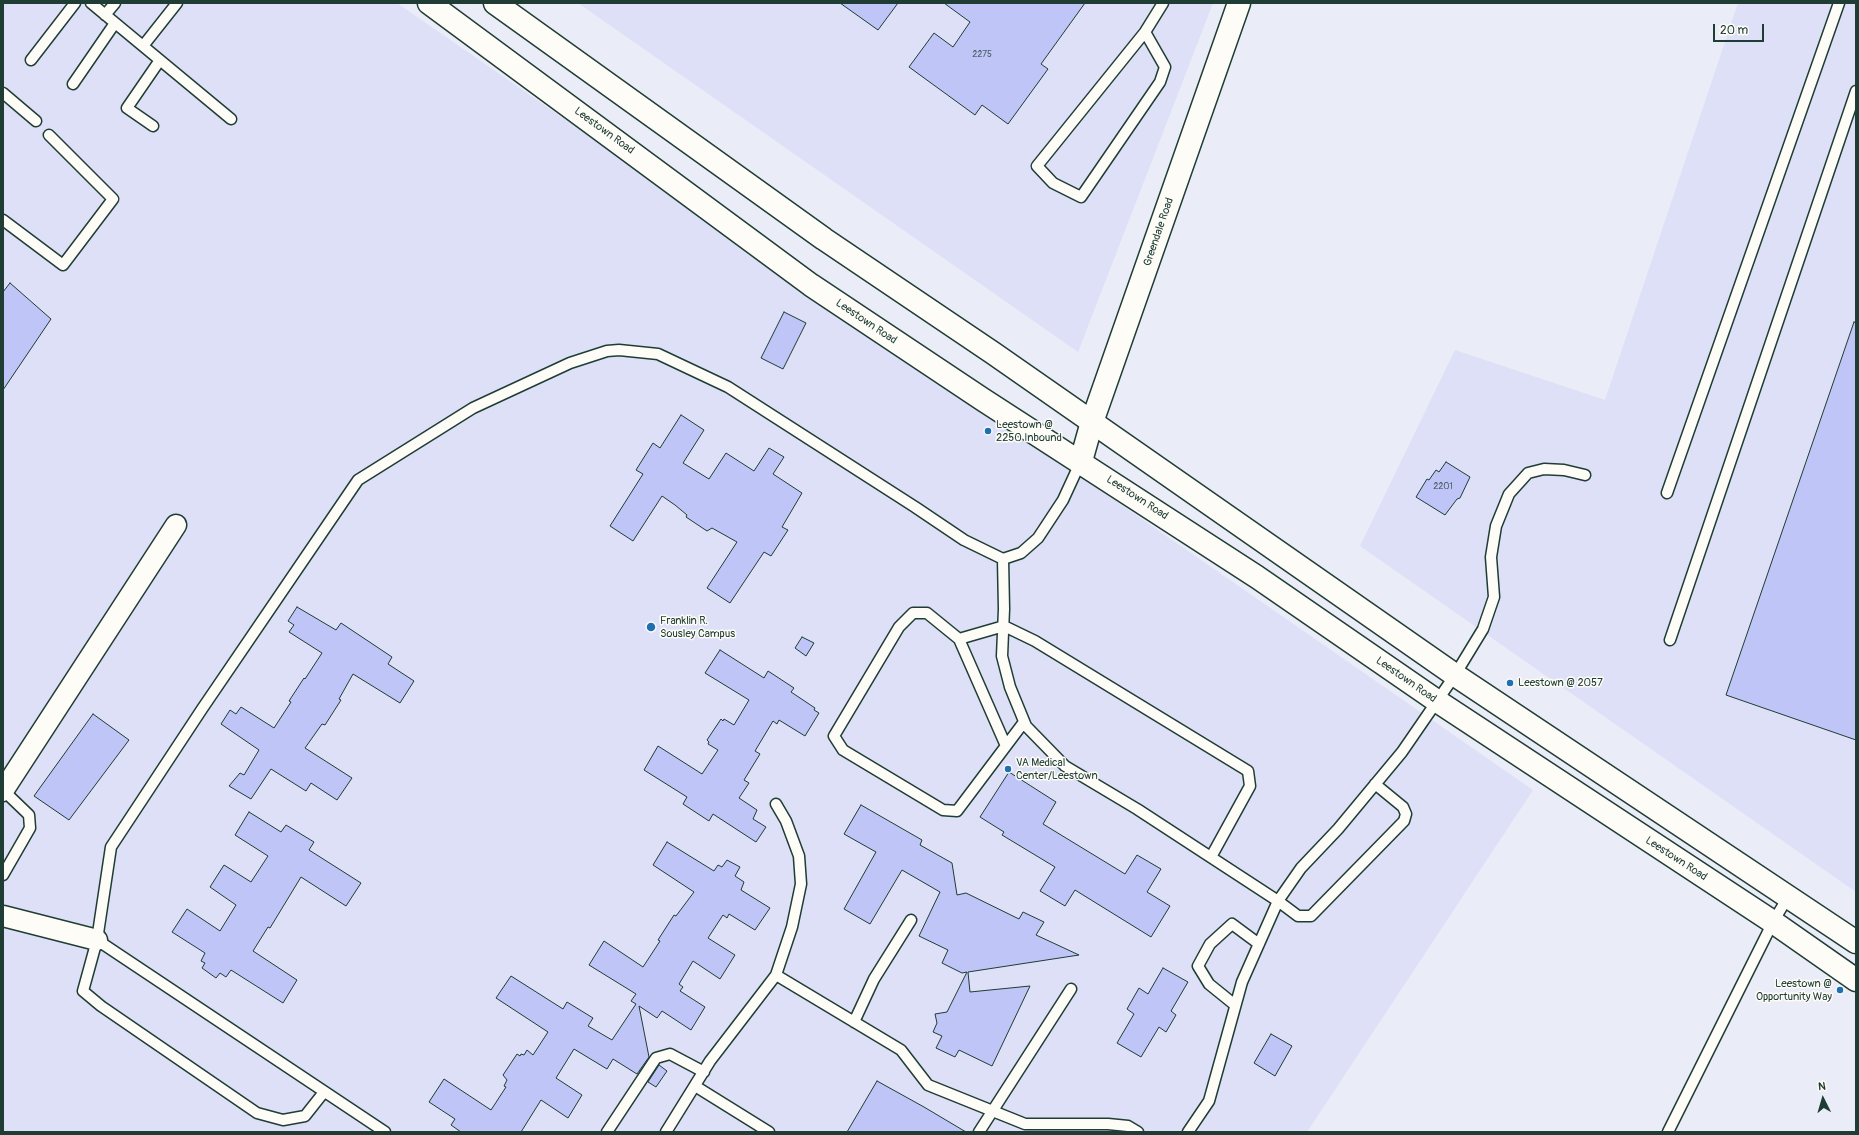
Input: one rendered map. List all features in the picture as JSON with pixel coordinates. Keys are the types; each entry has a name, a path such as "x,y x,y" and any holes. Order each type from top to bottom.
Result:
{"main road":[{"name":"Leestown Road","path":"429,3 811,285 982,399 1081,461 1257,577 1437,701 1773,922 1856,980"},
{"path":"495,3 824,239 1092,422 1455,675 1856,942"},
{"name":"Greendale Road","path":"1081,461 1092,422 1240,3"}],"street":[{"path":"3,790 176,525"},
{"path":"3,916 97,940"}],"lane":[{"path":"31,60 75,3"},
{"path":"91,3 231,119"},
{"path":"105,15 115,3"},
{"path":"142,46 177,3"},
{"path":"1145,32 1165,67 1160,82 1081,197 1053,183 1037,166 1145,32 1164,3"},
{"path":"1667,493 1839,3"},
{"path":"73,84 115,23"},
{"path":"153,126 127,108 160,60"},
{"path":"1670,640 1856,91"},
{"path":"3,93 36,121"},
{"path":"3,220 63,265 114,199 49,135"},
{"path":"324,1092 305,1116 284,1120 258,1113 101,1006 83,991 97,940 111,848 202,709 358,480 472,408 570,363 607,351 619,350 658,354 728,387 964,540 1003,559 1021,553 1038,538 1062,500 1081,461"},
{"path":"1188,1132 1209,1101 1242,982 1278,901 1301,868 1338,829 1402,752 1455,675 1483,629 1494,597 1490,557 1496,526 1509,494 1528,473 1544,469 1564,470 1585,475"},
{"path":"1003,559 1004,626 1002,656 1010,687 1024,722 1030,730 1065,766 1211,857 1298,916 1311,916 1400,826 1406,814 1402,807 1375,784"},
{"path":"1006,746 959,639 927,613 913,613 899,627 834,736 843,750 944,810 957,811 1006,746 1024,722"},
{"path":"959,639 1004,626 1042,645 1233,760 1248,771 1250,786 1211,857"},
{"path":"3,790 29,815 30,828 3,875"},
{"path":"666,1132 704,1072 776,975 792,927 801,884 799,856 786,820 776,804"},
{"path":"1668,1132 1773,922 1788,896"},
{"path":"854,1022 874,979 912,920"},
{"path":"1235,1005 1209,984 1198,966 1210,944 1232,924 1259,944"},
{"path":"97,940 383,1131"},
{"path":"776,975 901,1050 928,1086 1026,1124 1108,1124 1128,1126 1138,1132"},
{"path":"979,1132 1071,989"},
{"path":"607,1132 656,1058 670,1054 704,1072"},
{"path":"695,1086 767,1132"}],"shaded area":[{"name":"Franklin R. Sousley Campus","path":"3,3 397,3 1533,790 1307,1132 3,1132"},
{"path":"578,3 1213,3 1078,352"},
{"path":"1738,3 1856,3 1856,892 1360,546 1455,350 1605,400"}],"building":[{"path":"840,3 898,3 878,30"},
{"path":"944,3 1085,3 1041,64 1048,69 1008,124 982,105 975,115 909,67 934,33 953,47 970,22"},
{"path":"10,283 51,319 3,390 3,292"},
{"path":"784,312 806,323 783,369 761,358"},
{"path":"1854,322 1856,323 1856,740 1726,695"},
{"path":"681,415 704,430 683,463 709,479 726,453 754,471 769,448 784,457 773,474 802,493 782,527 788,530 771,556 764,552 730,603 707,588 737,542 712,528 707,531 686,517 687,515 662,496 633,541 610,526 643,474 636,470 653,443 660,448"},
{"path":"1446,462 1470,477 1460,498 1457,499 1445,515 1416,497 1427,479 1429,480 1436,470 1439,472"},
{"path":"297,607 336,630 341,623 392,657 388,664 414,681 400,703 353,674 339,699 341,700 325,725 322,724 305,748 352,778 337,800 311,783 306,791 271,769 251,799 229,786 240,773 244,775 259,750 221,724 230,710 236,714 241,707 274,728 291,702 289,701 322,653 289,632 294,625 288,621"},
{"path":"802,637 814,643 806,656 795,648"},
{"path":"720,650 764,678 768,671 794,688 791,692 815,708 814,710 819,713 805,736 779,720 777,724 773,721 755,751 760,754 744,780 749,783 739,798 757,810 753,819 766,827 756,842 713,814 709,821 683,804 687,797 644,770 658,746 702,774 718,750 708,744 709,742 707,740 721,719 723,721 724,719 734,725 749,700 705,673"},
{"path":"93,714 129,740 69,820 34,796"},
{"path":"1009,772 1056,802 1043,824 1125,874 1137,855 1161,869 1147,892 1170,906 1151,937 1075,890 1065,906 1040,891 1055,867 1002,835 1004,832 980,817"},
{"path":"861,805 922,840 920,845 952,863 957,895 966,893 1019,919 1023,912 1044,922 1036,935 1079,955 968,972 970,992 1030,986 992,1066 959,1050 955,1057 936,1048 942,1036 933,1032 937,1023 935,1014 947,1012 967,972 962,973 942,963 948,950 919,936 940,892 902,870 870,924 844,909 876,852 844,834"},
{"path":"249,812 281,832 286,825 314,842 309,850 361,883 346,906 301,877 270,928 268,927 253,951 297,980 283,1003 231,970 226,977 220,973 216,978 202,968 205,963 201,961 205,953 172,932 187,909 220,931 236,905 210,887 224,865 251,882 268,856 235,835"},
{"path":"667,842 714,871 718,865 722,867 727,860 740,867 735,876 744,882 741,890 770,908 755,930 729,914 727,918 723,915 708,938 735,955 720,979 693,961 679,984 683,987 680,991 705,1007 691,1030 662,1011 657,1018 639,1006 649,1057 637,1074 613,1059 607,1069 574,1049 556,1078 582,1095 568,1118 541,1100 521,1132 461,1132 451,1125 455,1119 429,1102 444,1079 491,1110 506,1087 504,1086 507,1080 503,1075 517,1054 520,1056 521,1054 524,1055 527,1050 533,1055 548,1032 496,998 511,976 563,1009 567,1002 593,1018 588,1026 612,1040 636,1004 631,1001 636,994 589,965 604,941 643,967 660,941 658,940 674,915 676,916 694,892 653,865"},
{"path":"1163,968 1188,982 1171,1011 1176,1015 1166,1032 1159,1027 1141,1057 1117,1043 1134,1014 1127,1009 1139,988 1148,994"},
{"path":"1271,1034 1292,1046 1275,1076 1254,1063"},
{"path":"659,1065 667,1071 656,1087 648,1082"},
{"path":"877,1081 924,1107 966,1132 847,1132"}],"place":[{"name":"Leestown @ 2250 Inbound","path":"988,431"},
{"name":"Franklin R. Sousley Campus","path":"651,627"},
{"name":"Leestown @ 2057","path":"1510,683"},
{"name":"VA Medical Center/Leestown","path":"1008,769"},
{"name":"Leestown @ Opportunity Way","path":"1840,990"}]}
